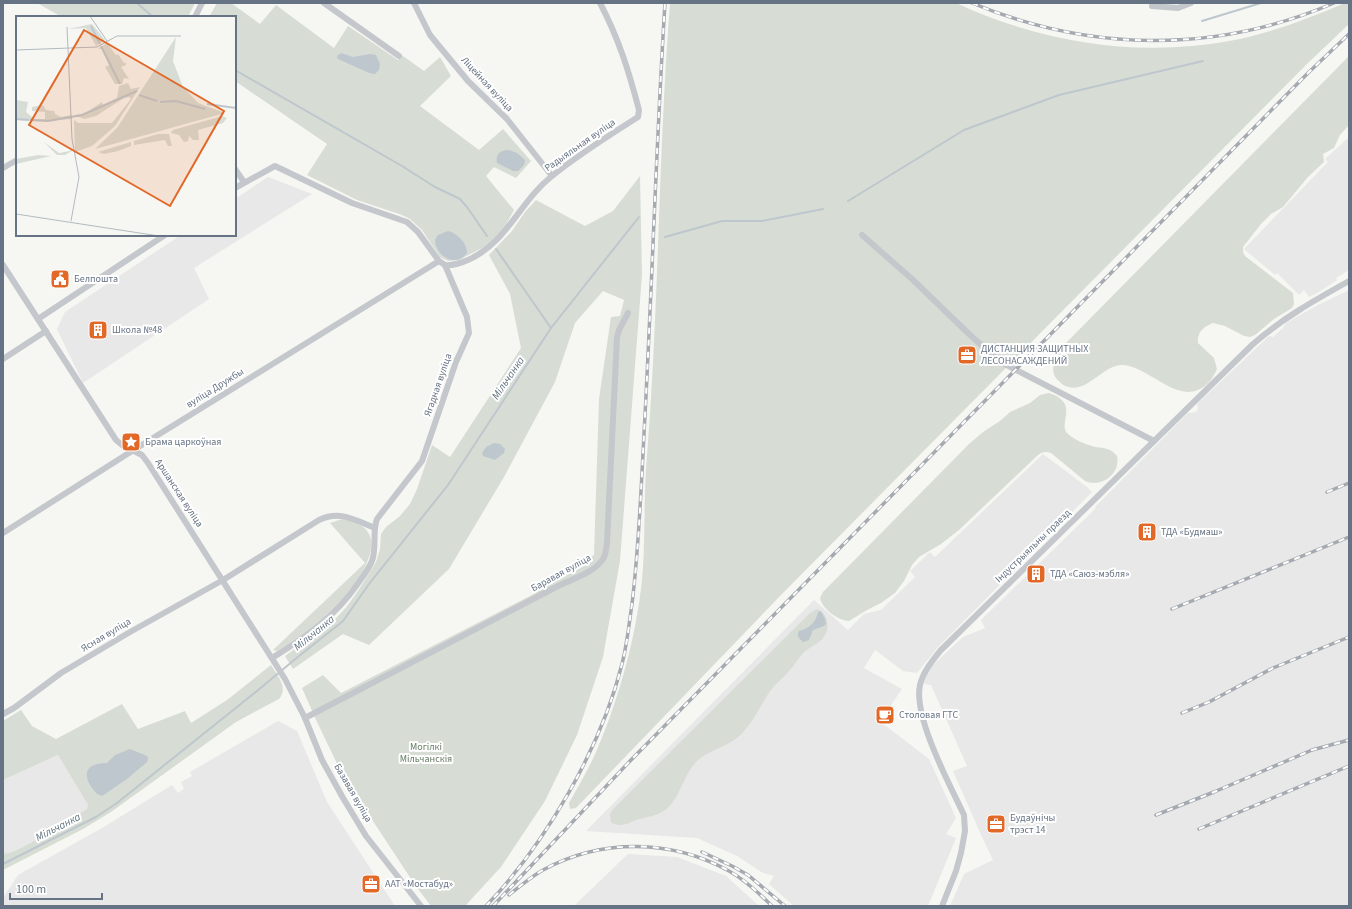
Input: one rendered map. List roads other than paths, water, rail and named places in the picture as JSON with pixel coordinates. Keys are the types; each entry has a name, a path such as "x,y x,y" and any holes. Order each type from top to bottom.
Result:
{"street":[{"path":"196,16 202,3"},
{"path":"324,3 399,56"},
{"name":"Ліцейная вуліца","path":"414,3 430,35 468,81 507,119 552,176"},
{"name":"Радыяльная вуліца","path":"445,265 456,264 471,258 489,247 507,229 535,193 552,176 593,146 638,117 639,110 627,64 612,26 600,3"},
{"path":"1152,6 1178,8 1190,3"},
{"path":"3,168 16,161"},
{"path":"236,187 275,166 352,203 407,222 418,232 439,261 445,265"},
{"path":"236,170 244,182"},
{"path":"38,319 163,236"},
{"path":"862,236 912,279 999,361 1154,441"},
{"name":"вуліца Дружбы","path":"3,532 132,450 439,261"},
{"name":"Аршанская вуліца","path":"3,265 116,440 142,455 148,463 285,679"},
{"name":"Ягадная вуліца","path":"274,660 318,627 344,602 371,562 374,554 375,528 380,514 422,461 456,362 469,333 465,312 445,265"},
{"name":"Індустрыяльны праезд","path":"942,906 956,871 965,831 964,816 923,720 919,700 920,685 925,671 940,651 1264,335 1303,306 1349,281"},
{"name":"Баравая вуліца","path":"305,718 588,571 598,564 603,558 607,544 617,337 628,313"},
{"path":"3,359 46,331"},
{"name":"Ясная вуліца","path":"3,714 14,708 67,669 223,580 327,516 335,515 350,518 375,528"},
{"name":"Базавая вуліца","path":"285,679 305,718 322,760 347,805 366,836 422,906"}],"waterway":[{"path":"137,3 152,16"},
{"path":"1202,21 1261,3"},
{"path":"848,201 964,130 1059,95 1203,61"},
{"path":"236,71 402,166 435,187 460,199 487,236"},
{"path":"665,237 722,221 762,221 823,209"},
{"name":"Мільчанка","path":"3,864 96,817 117,803 343,621 369,584 448,485 551,328 639,217"},
{"path":"496,249 551,328"}],"railway":[{"path":"486,906 530,853 569,793 586,761 613,696 625,649 632,604 640,519 665,3"},
{"path":"972,3 1017,19 1062,31 1107,38 1153,40 1198,38 1244,31 1289,20 1334,3"},
{"path":"493,906 631,760 1308,73 1349,34"},
{"path":"1327,492 1349,483"},
{"path":"1172,609 1349,537"},
{"path":"1182,713 1209,702 1273,668 1349,637"},
{"path":"1156,815 1312,750 1349,740"},
{"path":"1199,829 1349,766"},
{"path":"509,895 543,870 566,860 589,852 636,846 660,848 707,860 741,878 772,906"},
{"path":"702,852 748,875 785,906"}],"place":[{"name":"Белпошта","path":"60,279"},
{"name":"Школа №48","path":"98,330"},
{"name":"ДИСТАНЦИЯ ЗАЩИТНЫХ ЛЕСОНАСАЖДЕНИЙ","path":"967,355"},
{"name":"Брама царкоўная","path":"131,442"},
{"name":"ТДА «Будмаш»","path":"1147,532"},
{"name":"ТДА «Саюз-мэбля»","path":"1036,574"},
{"name":"Столовая ГТС","path":"885,715"},
{"name":"Будаўнічы трэст 14","path":"996,824"},
{"name":"ААТ «Мостабуд»","path":"371,884"}],"park label":[{"name":"Могілкі Мільчанскія","path":"426,752"}]}
